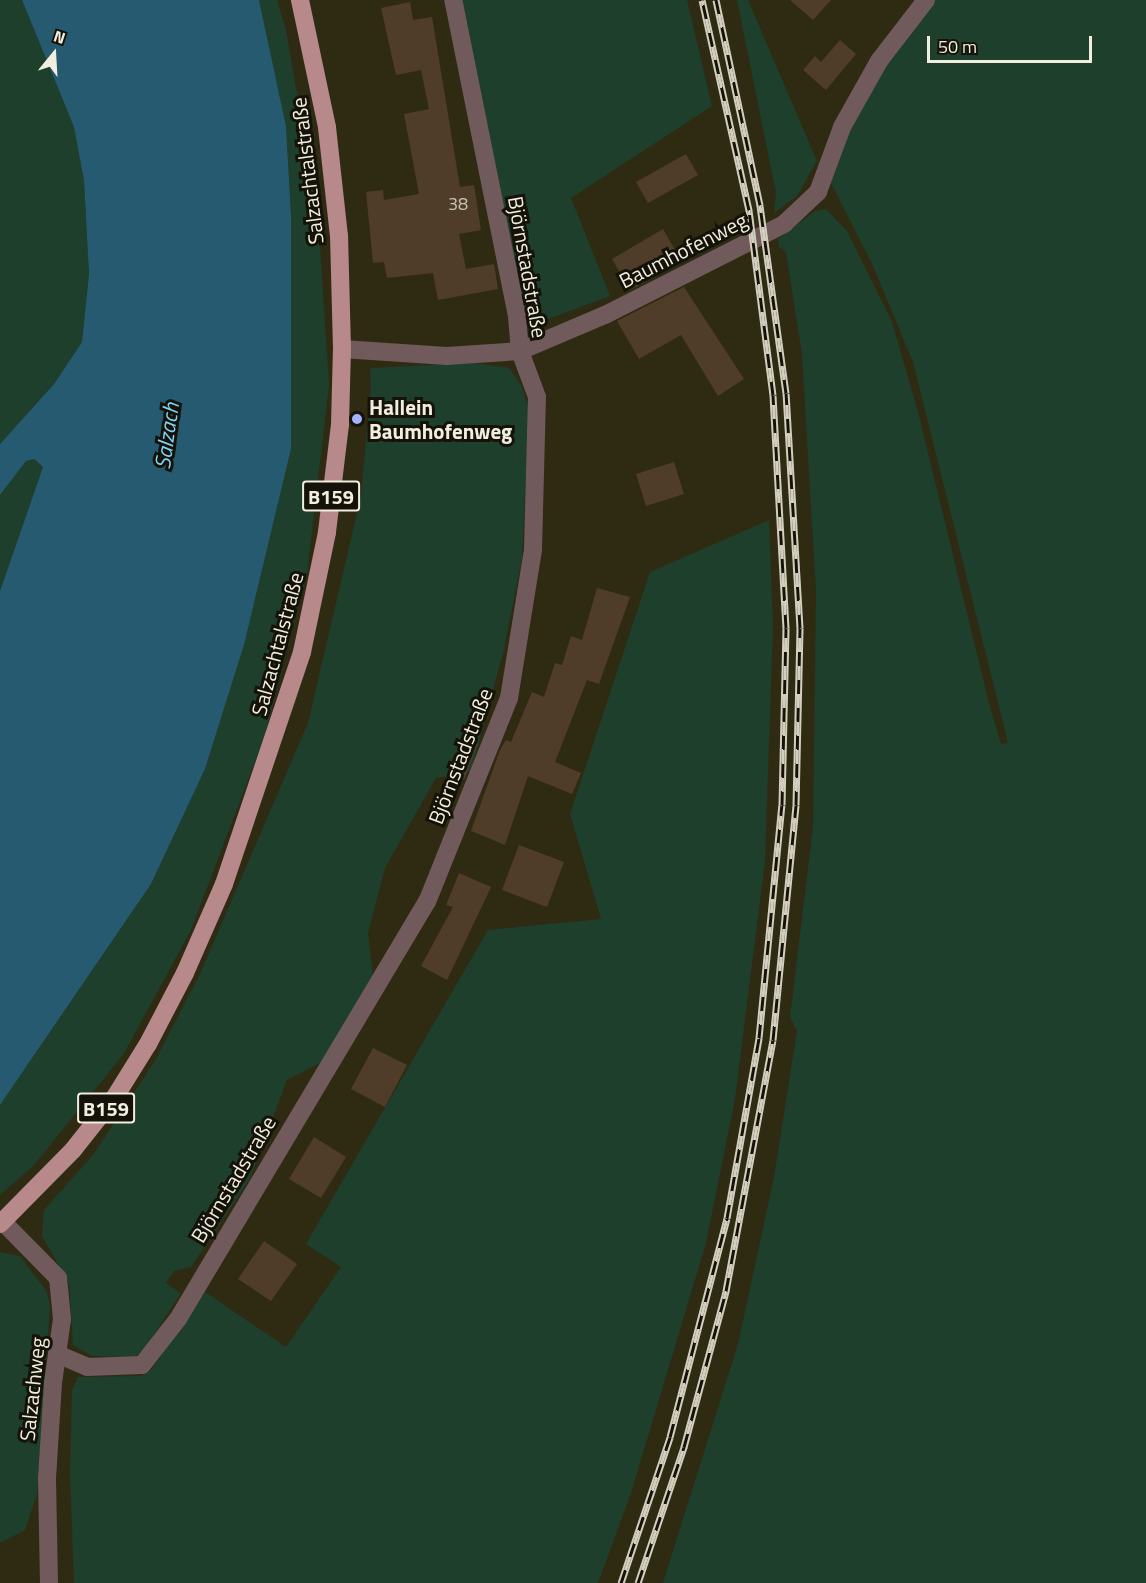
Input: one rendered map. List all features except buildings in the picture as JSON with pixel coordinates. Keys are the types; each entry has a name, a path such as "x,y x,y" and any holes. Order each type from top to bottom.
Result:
{"main road":[{"name":"Salzachtalstraße","path":"2,1223 72,1150 115,1097 185,973 224,884 302,652 327,532 340,424 342,349 339,236 327,127 300,0"}],"street":[{"name":"Björnstadstraße","path":"57,1354 87,1367 142,1365 178,1319 427,902 509,698 533,549 537,398 520,351 517,316 453,0"},
{"name":"Baumhofenweg","path":"342,349 447,356 520,351 605,315 784,224 818,192 842,127 879,61 926,0"},
{"name":"Salzachweg","path":"2,1223 58,1278 62,1319 47,1479 49,1583"}],"green space":[{"path":"0,0 22,0 74,126 84,181 89,274 82,342 54,384 0,444"},
{"path":"259,0 277,0 286,30 318,215 329,385 307,574 264,738 191,930 123,1055 34,1165 0,1195 0,1105 151,884 205,769 244,645 291,449 291,215 286,126"},
{"path":"462,0 687,0 712,106 571,198 610,296 527,327"},
{"path":"737,0 748,0 817,161 797,196 774,213 776,193"},
{"path":"935,0 1146,0 1146,1583 663,1583 738,1344 774,1177 797,1031 790,1017 813,827 816,591 802,354 786,252 779,247 778,239 815,211 826,209 847,231 892,322 918,412 989,703 1001,744 1008,743 913,362 873,266 831,183 849,133 887,61"},
{"path":"475,363 509,368 521,385 529,410 522,558 504,649 471,772 436,778 385,868 368,933 373,976 322,1062 287,1080 250,1179 191,1267 174,1271 166,1283 181,1293 146,1347 135,1357 92,1356 73,1345 69,1283 42,1236 44,1210 93,1155 155,1061 200,974 308,723 361,496 371,386 370,368"},
{"path":"33,459 43,467 0,591 0,495 26,460"},
{"path":"769,520 773,627 765,861 735,1099 706,1243 631,1493 598,1583 74,1583 70,1473 72,1390 78,1377 141,1376 151,1370 205,1292 286,1347 341,1267 306,1244 488,930 601,919 570,814 650,572"},
{"path":"0,1252 20,1256 47,1292 50,1306 37,1494 25,1530 0,1543"}],"water":[{"name":"Salzach","path":"22,0 259,0 286,126 291,215 291,449 244,645 205,769 151,884 0,1105 0,591 43,467 34,459 26,461 0,495 0,444 54,384 82,342 89,274 84,181 74,127"}],"railway":[{"path":"621,1583 670,1437 727,1218 759,1038 782,805 786,628 773,395 749,210 702,0"},
{"path":"638,1583 684,1447 726,1291 773,1040 796,805 800,628 786,393 760,205 716,0"}],"place":[{"name":"Hallein Baumhofenweg","path":"357,419"}]}
